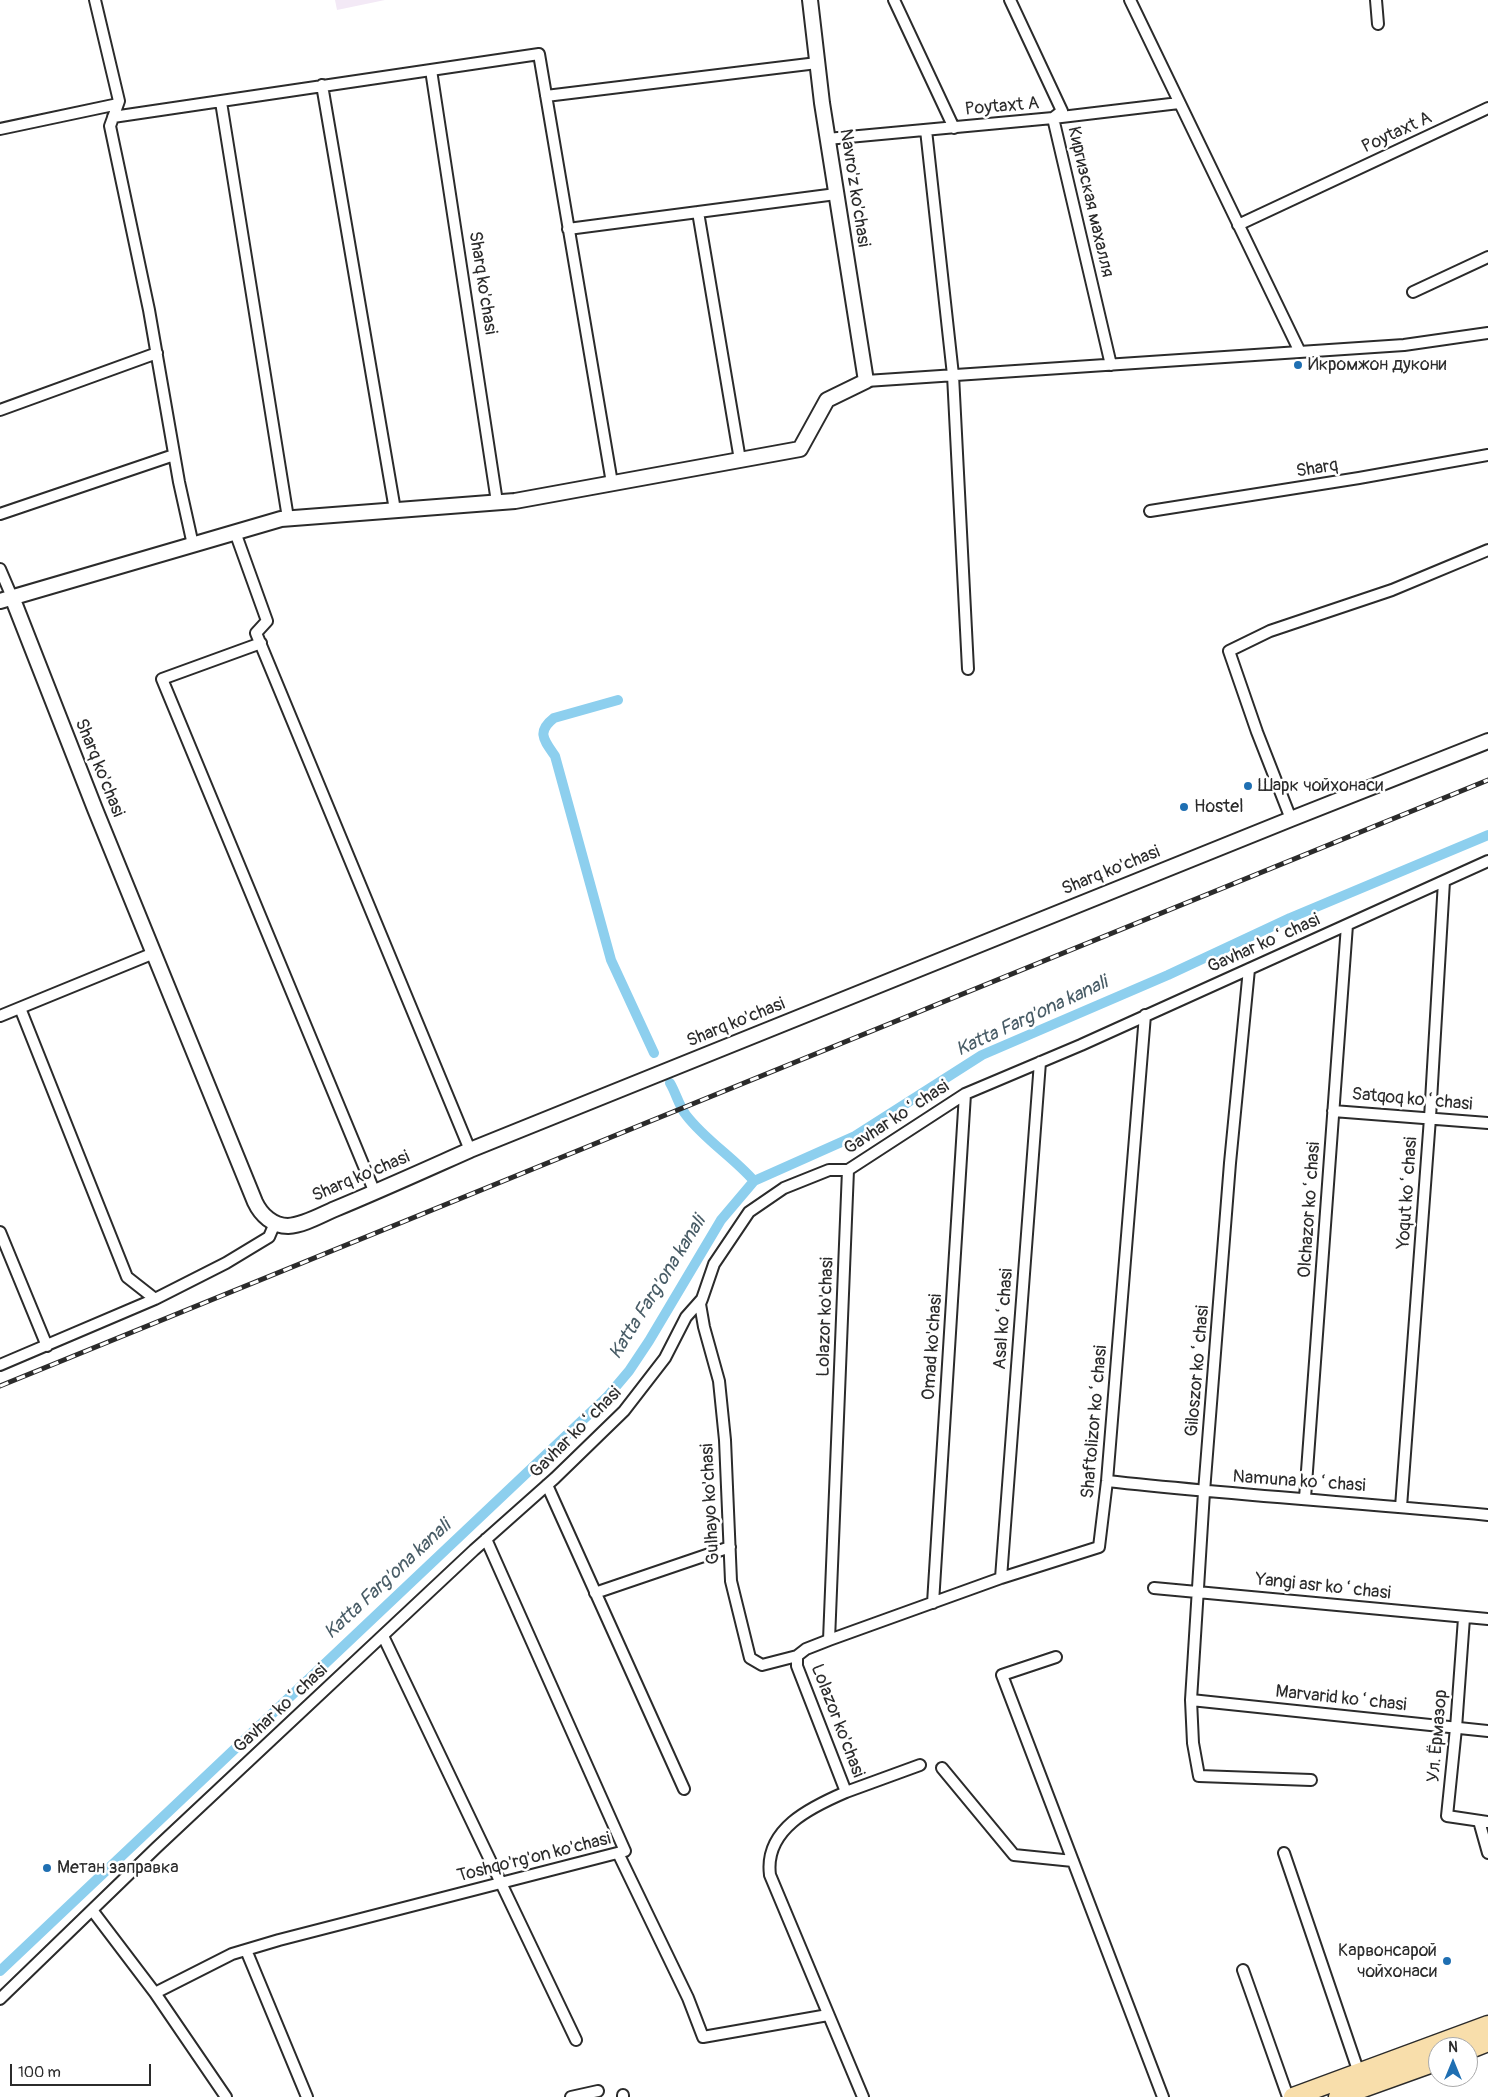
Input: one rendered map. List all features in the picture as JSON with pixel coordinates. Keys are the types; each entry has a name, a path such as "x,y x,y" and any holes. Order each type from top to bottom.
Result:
{"highway":[{"path":"1293,2097 1488,2025"},
{"path":"1338,2097 1428,2064"}],"main road":[{"name":"Navro'z ko'chasi","path":"810,0 827,139 866,381"},
{"path":"6,599 288,518 515,501 800,449 827,400 866,381"},
{"name":"Sharq ko'chasi","path":"6,599 95,809 255,1202 262,1213 275,1223 285,1225 295,1224 375,1193 470,1150 1291,818 1488,741"}],"street":[{"path":"95,0 119,101 110,126 149,310 174,455 193,545"},
{"path":"894,0 954,128"},
{"name":"Киргизская махалля","path":"1010,0 1062,111 1053,118 1111,365"},
{"path":"1130,0 1300,352"},
{"path":"1376,0 1378,24"},
{"path":"113,117 539,54 612,483"},
{"path":"546,96 817,63"},
{"name":"Sharq ko'chasi","path":"431,70 497,502"},
{"path":"322,86 395,510"},
{"path":"221,102 288,518"},
{"name":"Poytaxt A","path":"827,139 1053,118 1179,103"},
{"path":"0,129 118,104"},
{"name":"Poytaxt A","path":"1238,225 1488,108"},
{"path":"926,130 953,375 968,669"},
{"path":"568,229 836,194"},
{"path":"698,212 740,460"},
{"path":"1413,292 1488,257"},
{"path":"866,381 1404,345 1488,333"},
{"path":"0,410 157,353"},
{"path":"0,514 174,455"},
{"name":"Sharq","path":"1150,511 1488,456"},
{"path":"234,532 267,621 256,633 470,1150"},
{"path":"1291,818 1257,732 1229,651 1270,631 1392,590 1488,550"},
{"name":"Sharq ko'chasi","path":"0,569 6,599"},
{"path":"261,643 162,679 375,1193"},
{"name":"Gavhar koʻchasi","path":"0,1999 156,1848 486,1539 547,1485 624,1410 665,1358 686,1317 702,1299 714,1264 749,1212 784,1188 829,1170 848,1170 965,1094 1145,1016 1488,861"},
{"name":"Yoqut koʻchasi","path":"1401,1507 1430,1118 1444,881"},
{"name":"Olchazor koʻchasi","path":"1305,1498 1347,925"},
{"path":"0,1016 154,953"},
{"name":"Giloszor koʻchasi","path":"1249,969 1230,1163 1204,1492 1191,1700 1193,1743 1199,1776 1312,1780"},
{"path":"20,1008 127,1276 155,1299"},
{"name":"Shaftolizor koʻchasi","path":"829,1640 1001,1578 1099,1546 1107,1481 1145,1016"},
{"name":"Asal koʻchasi","path":"1001,1578 1040,1062"},
{"name":"Omad ko'chasi","path":"933,1603 965,1094"},
{"name":"Satqoq koʻchasi","path":"1333,1110 1488,1123"},
{"name":"Lolazor ko'chasi","path":"848,1170 829,1640 806,1649 797,1656 797,1666 846,1792 819,1803 790,1823 776,1841 768,1862 770,1875 863,2097"},
{"path":"0,1365 155,1299 226,1263 269,1237 275,1223"},
{"path":"0,1232 47,1346"},
{"name":"Gulhayo ko'chasi","path":"702,1299 700,1304 704,1327 719,1381 725,1440 731,1581 750,1658 762,1665 797,1656"},
{"name":"Namuna koʻchasi","path":"1107,1481 1204,1492 1305,1498 1488,1515"},
{"path":"547,1485 684,1789"},
{"name":"Toshqo'rg'on ko'chasi","path":"155,1993 232,1954 625,1851 486,1539"},
{"path":"595,1593 730,1547"},
{"name":"Yangi asr koʻchasi","path":"1154,1588 1488,1619"},
{"name":"Ул. Ёрмазор","path":"1464,1618 1447,1816 1483,1822"},
{"path":"383,1636 576,2040"},
{"path":"1056,1657 1002,1675 1163,2097"},
{"name":"Marvarid koʻchasi","path":"1191,1700 1488,1731"},
{"path":"846,1792 920,1765"},
{"path":"942,1768 1014,1855 1073,1861"},
{"path":"1483,1822 1488,1853"},
{"path":"618,1853 688,1998 703,2037 828,2015"},
{"path":"1284,1853 1359,2073"},
{"path":"92,1910 155,1993 226,2097"},
{"path":"246,1950 307,2097"},
{"path":"1243,1970 1288,2097"},
{"path":"570,2097 598,2091"}],"shaded area":[{"path":"335,0 385,0 337,10"}],"waterway":[{"path":"618,700 554,718 545,728 544,736 545,741 555,756 611,960 654,1053"},
{"name":"Katta Farg'ona kanali","path":"0,1971 607,1397 629,1371 649,1341 721,1220 754,1181 855,1136 982,1055 1168,975 1290,918 1488,835"},
{"path":"670,1083 684,1111 694,1124 754,1181"}],"railway":[{"path":"0,1386 1488,780"}],"place":[{"name":"Икромжон дукони","path":"1298,365"},
{"name":"Шарк чойхонаси","path":"1248,786"},
{"name":"Hostel","path":"1184,807"},
{"name":"Метан заправка","path":"47,1868"},
{"name":"Карвонсарой чойхонаси","path":"1447,1961"}]}
